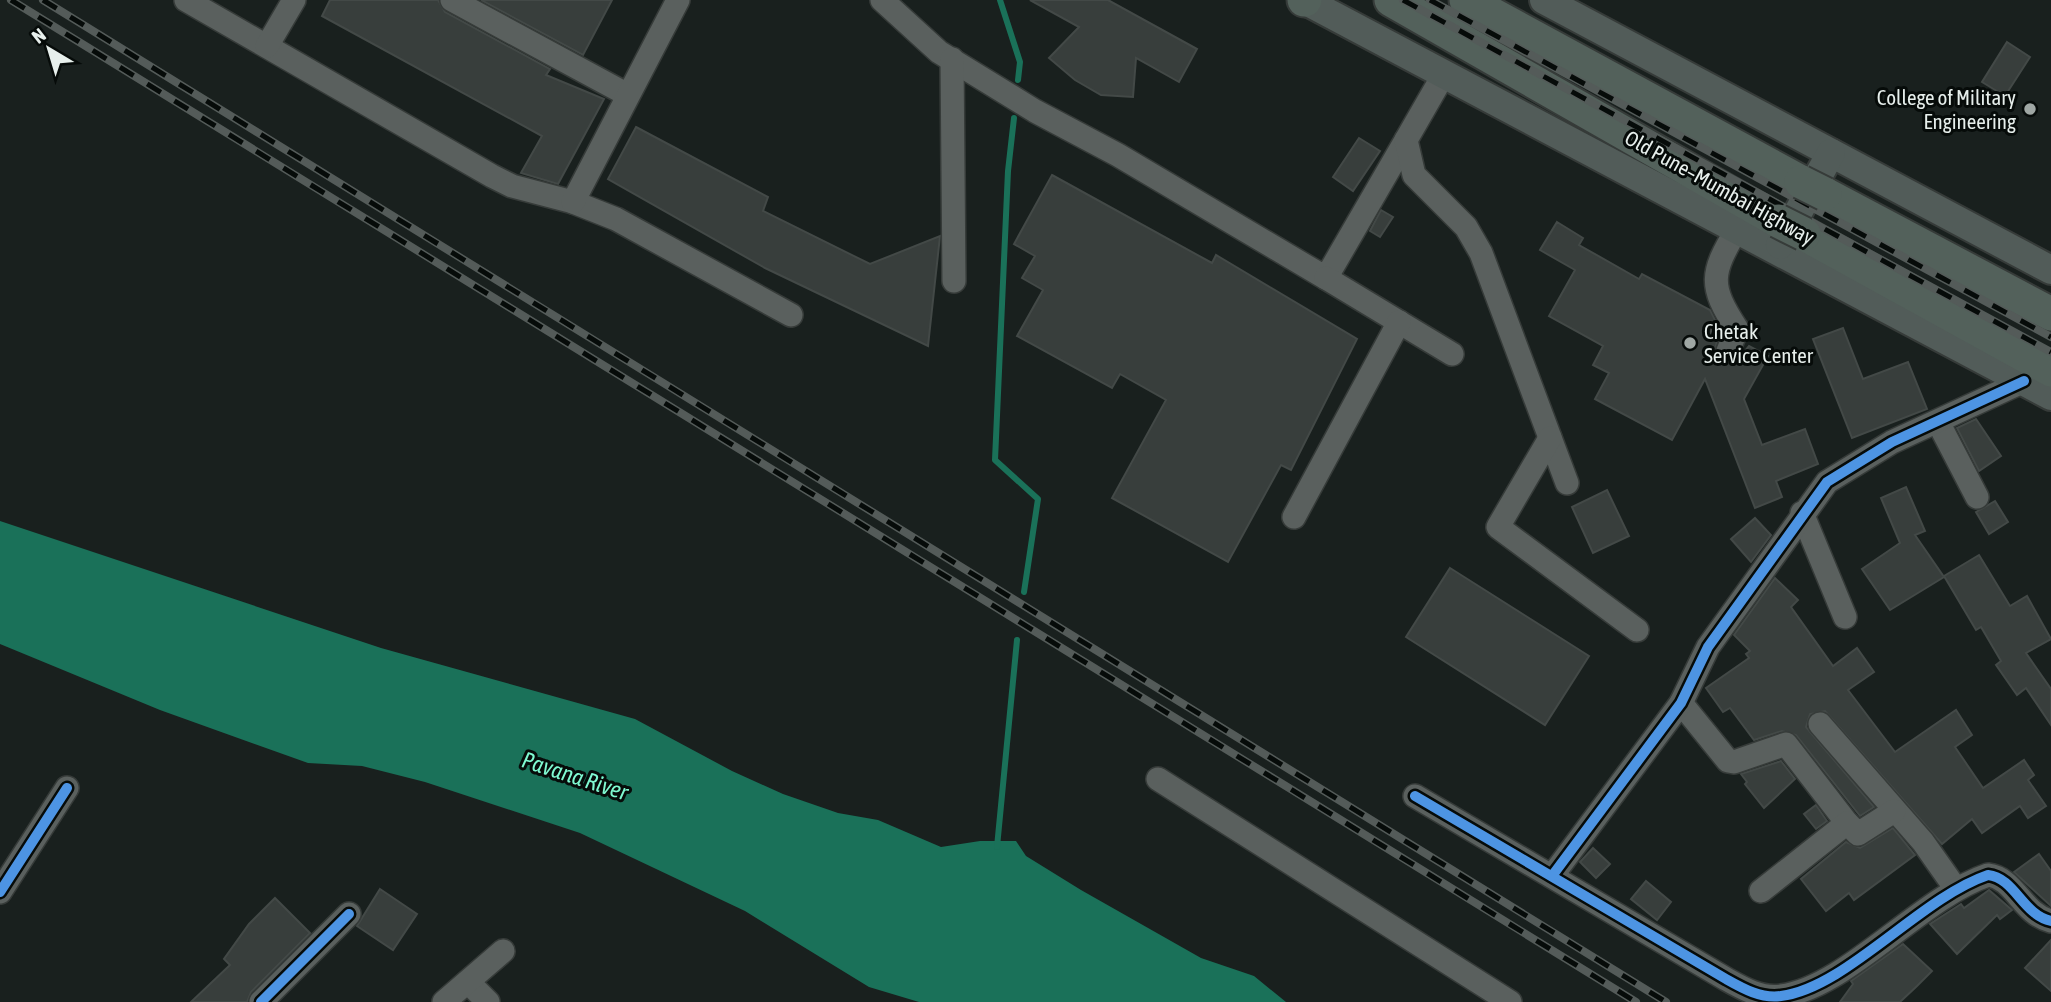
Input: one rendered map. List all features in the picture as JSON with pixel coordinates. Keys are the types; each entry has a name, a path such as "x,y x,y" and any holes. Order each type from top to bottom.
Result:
{"highway":[{"name":"Old Pune–Mumbai Highway","path":"1391,0 1786,235 2037,376"},
{"name":"Old Pune–Mumbai Highway","path":"1466,0 2051,314"}],"main road":[{"path":"1304,0 1737,229 1786,235 1831,153"},
{"path":"1544,0 2051,270"},
{"path":"2037,376 2051,396"}],"street":[{"path":"186,0 502,181 534,193 573,202 616,219 791,315"},
{"path":"267,46 294,0"},
{"path":"452,0 626,94"},
{"path":"882,0 939,52 1035,111 1118,155 1452,354"},
{"path":"573,202 671,2"},
{"path":"952,60 954,281"},
{"path":"1326,278 1444,74"},
{"path":"1406,140 1414,175 1466,227 1481,253 1567,483"},
{"path":"1728,351 1737,329 1721,305 1714,282 1716,265 1737,229"},
{"path":"1294,517 1399,322"},
{"path":"1552,876 1681,703 1709,647 1802,513 1827,482 1860,458 2037,376"},
{"path":"1938,422 1977,497"},
{"path":"1550,438 1499,527 1637,630"},
{"path":"1802,513 1845,618"},
{"path":"1681,703 1728,761 1734,762 1786,744 1847,824 1858,834 1894,811"},
{"path":"1820,723 1923,842 1956,889"},
{"path":"1158,779 1510,1002"},
{"path":"0,892 67,788"},
{"path":"1415,796 1743,988 1762,996 1782,996 1825,979 1956,889 1988,875 1995,876 2009,886 2032,914 2051,921"},
{"path":"1761,891 1847,824"},
{"path":"261,1002 349,914"},
{"path":"443,1002 503,951"},
{"path":"468,982 488,1002"}],"water":[{"name":"Pavana River","path":"0,521 381,648 635,719 732,771 783,794 838,813 878,820 941,847 980,841 1016,841 1026,856 1081,890 1201,958 1254,976 1286,1002 919,1002 869,987 745,911 580,833 425,782 362,766 308,763 160,710 0,644"}],"building":[{"path":"330,0 438,0 445,12 550,69 546,75 604,99 558,184 521,173 542,136 322,16"},
{"path":"481,0 612,0 583,55"},
{"path":"1030,0 1108,0 1197,49 1179,82 1136,58 1133,97 1101,95 1075,80 1049,58 1079,27"},
{"path":"2007,42 2030,57 2005,96 1982,82"},
{"path":"636,127 768,197 763,211 870,264 940,236 928,346 765,268 608,179"},
{"path":"1359,138 1380,151 1353,191 1333,177"},
{"path":"1052,175 1212,263 1216,255 1357,339 1291,470 1281,465 1228,562 1112,498 1166,400 1120,374 1112,388 1017,336 1043,290 1022,278 1035,256 1014,244"},
{"path":"1381,210 1393,217 1380,237 1370,231"},
{"path":"1557,222 1583,238 1579,245 1639,279 1642,274 1710,310 1716,322 1708,337 1717,341 1714,354 1722,364 1736,362 1749,346 1768,356 1744,399 1762,445 1805,429 1818,464 1776,481 1782,497 1755,508 1705,379 1672,440 1595,399 1609,373 1593,365 1603,346 1549,316 1575,270 1540,250"},
{"path":"1843,328 1863,379 1908,362 1927,409 1852,438 1813,339"},
{"path":"1976,419 2001,456 1979,471 1957,428"},
{"path":"1906,487 1925,531 1915,535 1944,577 1890,610 1862,569 1900,543 1881,498"},
{"path":"1607,490 1629,536 1593,553 1572,507"},
{"path":"1995,501 2008,522 1989,534 1976,512"},
{"path":"1755,518 1771,535 1751,562 1731,539"},
{"path":"1979,555 2010,606 2027,596 2051,639 2026,653 2051,689 2051,725 2026,688 2017,695 1996,665 2001,661 1981,627 1976,630 1944,576"},
{"path":"1450,568 1589,656 1545,725 1406,637"},
{"path":"1775,578 1798,600 1791,607 1833,666 1857,648 1874,672 1848,690 1895,752 1956,710 1972,735 1955,747 1983,788 2024,760 2034,775 2028,780 2046,806 2028,818 2020,806 1982,833 1972,819 1942,844 1825,711 1810,714 1806,727 1874,807 1860,816 1796,735 1782,731 1754,740 1730,708 1723,712 1706,688 1749,658 1746,654 1750,651 1734,635"},
{"path":"1781,761 1795,779 1764,808 1745,784 1747,782 1741,774"},
{"path":"1816,805 1827,821 1816,829 1804,814"},
{"path":"1893,828 1915,855 1854,900 1849,893 1826,911 1801,879 1846,842 1860,848"},
{"path":"1593,848 1610,864 1596,878 1580,862"},
{"path":"2039,854 2051,871 2051,906 2014,872"},
{"path":"1646,881 1671,902 1657,920 1631,899"},
{"path":"380,889 417,914 393,950 357,926"},
{"path":"1989,890 2012,910 2000,919 1997,915 1957,954 1930,924 1961,904 1964,908"},
{"path":"275,898 310,933 251,992 247,1002 191,1002 230,965 224,959 249,924"},
{"path":"2051,940 2051,991 2025,968"},
{"path":"1903,944 1932,971 1900,1002 1840,1002 1853,984 1851,981"}],"waterway":[{"path":"1000,0 1020,62 1018,80"},
{"path":"1014,118 1008,171 995,460 1038,499 1024,592"},
{"path":"997,847 1017,640"}],"railway":[{"path":"11,0 1636,1002"},
{"path":"43,0 1666,1002"},
{"path":"1403,0 2051,352"},
{"path":"1430,0 2051,337"}],"cycle path":[{"path":"1552,876 1681,703 1708,647 1827,482 1892,442 2024,381"},
{"path":"0,892 67,788"},
{"path":"1415,796 1726,979 1766,996 1781,996 1806,989 1831,977 1936,902 1962,886 1988,875 2005,882 2033,911 2051,921"},
{"path":"261,1002 349,914"}],"place":[{"name":"College of Military Engineering","path":"2030,109"},
{"name":"Chetak Service Center","path":"1690,343"}]}
